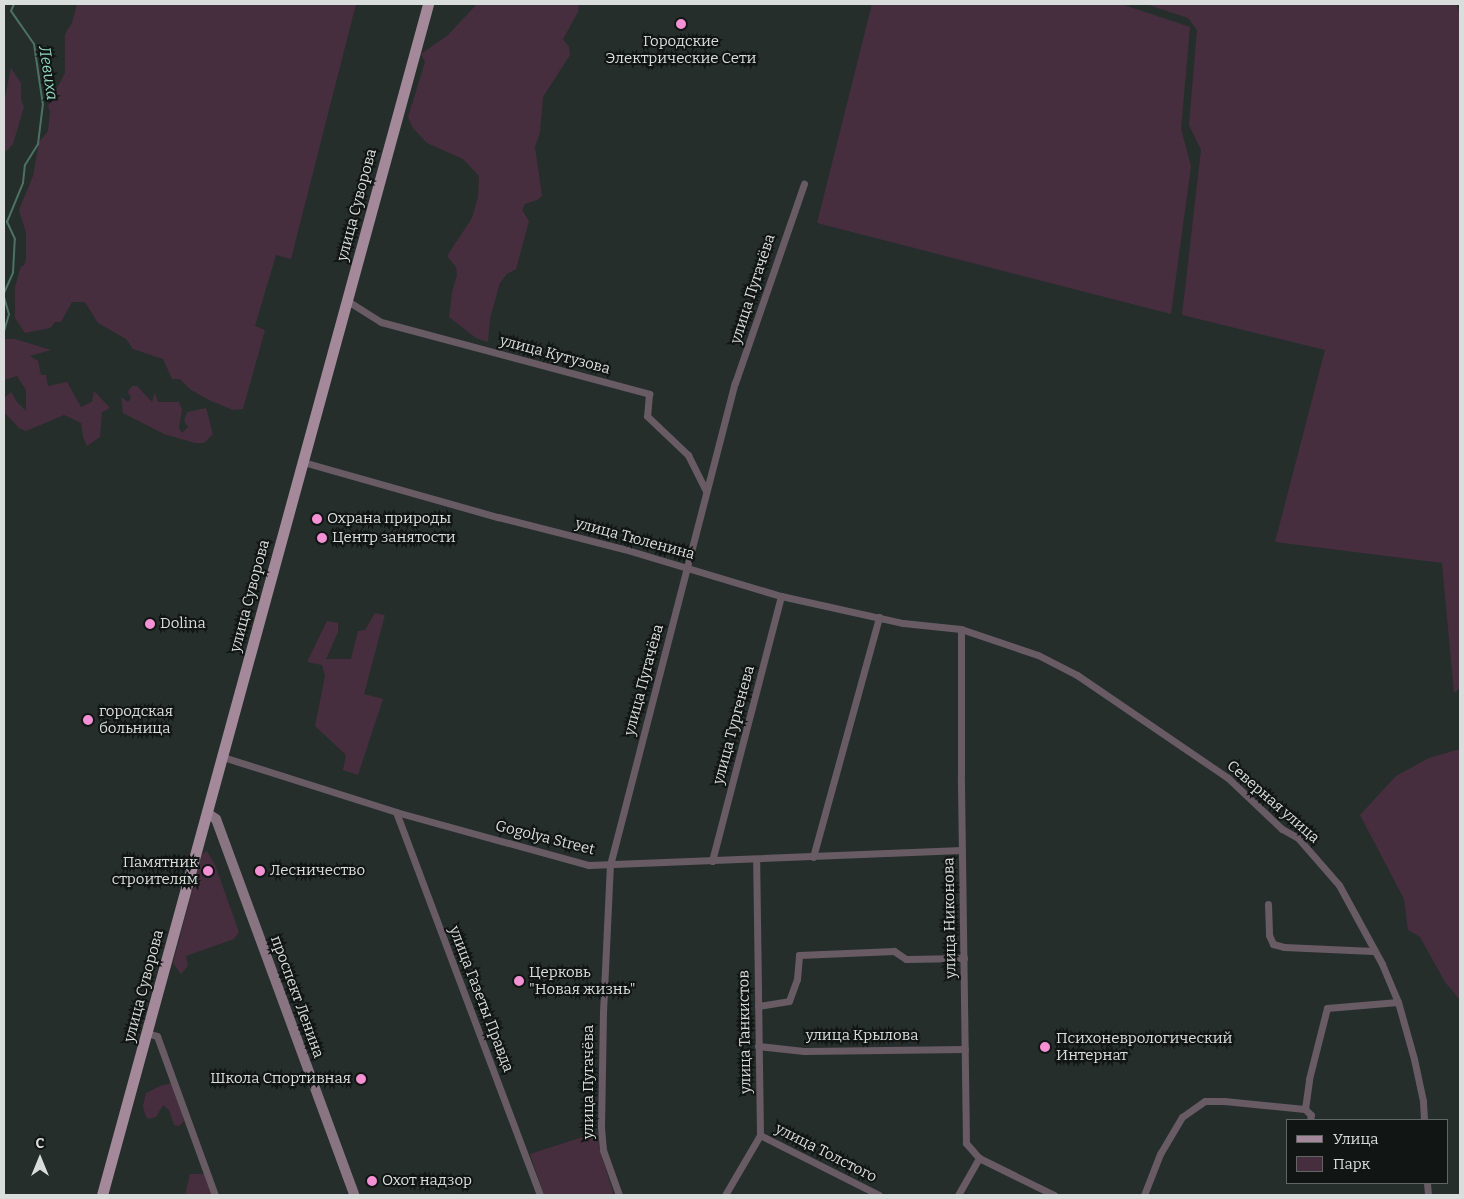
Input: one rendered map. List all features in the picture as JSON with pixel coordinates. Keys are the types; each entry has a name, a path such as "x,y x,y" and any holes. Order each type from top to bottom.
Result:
{"main road":[{"name":"улица Суворова","path":"102,1195 428,4"},
{"name":"проспект Ленина","path":"207,813 216,819 354,1195"}],"street":[{"name":"улица Пугачёва","path":"619,1195 603,1150 601,1127 603,1012 610,865 735,384 804,184"},
{"name":"улица Кутузова","path":"346,300 380,322 649,394 647,416 688,455 706,491"},
{"name":"улица Тюленина","path":"303,462 688,567 781,596 879,616 903,623 962,629"},
{"name":"улица Тургенева","path":"712,861 781,596"},
{"path":"813,857 879,616"},
{"name":"улица Никонова","path":"962,629 962,850 966,1142 979,1158"},
{"name":"Северная улица","path":"962,629 1038,655 1077,675 1228,778 1282,829 1298,838 1339,885 1373,951 1382,964 1398,1002 1414,1059 1423,1100 1424,1119"},
{"name":"Gogolya Street","path":"223,757 396,812 589,865 756,860 962,850"},
{"name":"улица Газеты Правда","path":"396,812 539,1195"},
{"name":"улица Танкистов","path":"756,860 760,1135"},
{"path":"1268,904 1269,935 1273,944 1284,947 1373,951"},
{"path":"758,1006 789,1001 797,979 799,955 894,951 906,959 964,958"},
{"path":"1305,1109 1309,1079 1327,1008 1398,1002"},
{"path":"147,1034 157,1036 215,1195"},
{"name":"улица Крылова","path":"758,1046 804,1051 965,1049"},
{"path":"1144,1195 1160,1154 1182,1117 1204,1101 1224,1100 1305,1109 1310,1115 1310,1119"},
{"path":"726,1195 760,1135"},
{"name":"улица Толстого","path":"760,1135 879,1195"},
{"path":"958,1195 979,1158 1054,1195"}],"green space":[{"path":"77,4 356,4 291,259 276,255 255,326 265,330 243,409 233,410 209,400 191,390 180,379 172,379 163,359 133,349 126,339 98,323 85,302 72,302 61,322 55,322 50,328 25,333 15,318 15,287 21,266 24,266 26,259 26,233 19,210 33,176 39,142 48,131 50,111 48,106 65,73 65,34 72,23"},
{"path":"477,4 579,4 578,12 563,39 569,47 570,55 543,97 540,132 535,147 542,196 525,204 522,210 529,221 516,269 507,274 500,283 490,318 488,342 476,338 449,317 452,292 457,275 456,267 447,256 472,218 478,197 479,176 463,159 427,143 413,128 408,117 425,62 421,54 448,35"},
{"path":"872,4 1121,4 1190,27 1181,129 1191,166 1171,314 817,223"},
{"path":"1146,4 1455,4 1457,6 1460,14 1460,688 1454,693 1442,563 1275,542 1325,350 1182,315 1201,150 1189,125 1197,30 1188,18"},
{"path":"11,68 21,83 21,99 24,107 13,144 4,153 4,102"},
{"path":"4,339 15,339 51,350 30,356 38,361 41,375 46,375 48,386 67,382 81,407 92,402 94,391 110,408 102,412 100,437 87,446 83,437 81,423 64,415 26,431 19,428 4,412 4,398 11,392 26,411 26,390 17,376 4,380"},
{"path":"132,386 137,386 152,402 155,393 158,402 179,402 182,410 179,428 182,433 188,427 184,421 187,412 206,408 213,434 204,443 195,443 164,434 123,413 121,397 128,402 131,398 128,392"},
{"path":"375,613 385,615 364,694 383,699 358,775 343,770 346,755 315,726 325,676 322,665 307,662 327,621 338,623 338,632 326,659 351,659 358,631 365,630"},
{"path":"1460,749 1460,1000 1445,982 1420,937 1408,930 1404,899 1360,815 1396,776 1429,758"},
{"path":"207,851 215,865 239,932 234,939 186,956 188,966 181,974 173,963 202,854"},
{"path":"172,1083 184,1121 179,1126 174,1125 169,1110 163,1105 156,1117 149,1119 146,1117 143,1106 146,1093 160,1086"},
{"path":"598,1132 599,1148 614,1195 544,1195 530,1154"},
{"path":"190,1174 205,1174 213,1195 185,1195"}],"waterway":[{"name":"Левиха","path":"4,293 13,273 15,239 7,222 23,183 25,165 38,144 43,105 34,44 11,11 14,4"},
{"name":"Левиха","path":"4,297 9,314 4,331"}],"place":[{"name":"Городские Электрические Сети","path":"681,24"},
{"name":"Охрана природы","path":"317,519"},
{"name":"Центр занятости","path":"322,538"},
{"name":"Dolina","path":"150,624"},
{"name":"городская больница","path":"88,720"},
{"name":"Памятник строителям","path":"208,871"},
{"name":"Лесничество","path":"260,871"},
{"name":"Церковь \"Новая жизнь\"","path":"519,981"},
{"name":"Психоневрологический Интернат","path":"1045,1047"},
{"name":"Школа Спортивная","path":"361,1079"},
{"name":"Охот надзор","path":"372,1181"}]}
